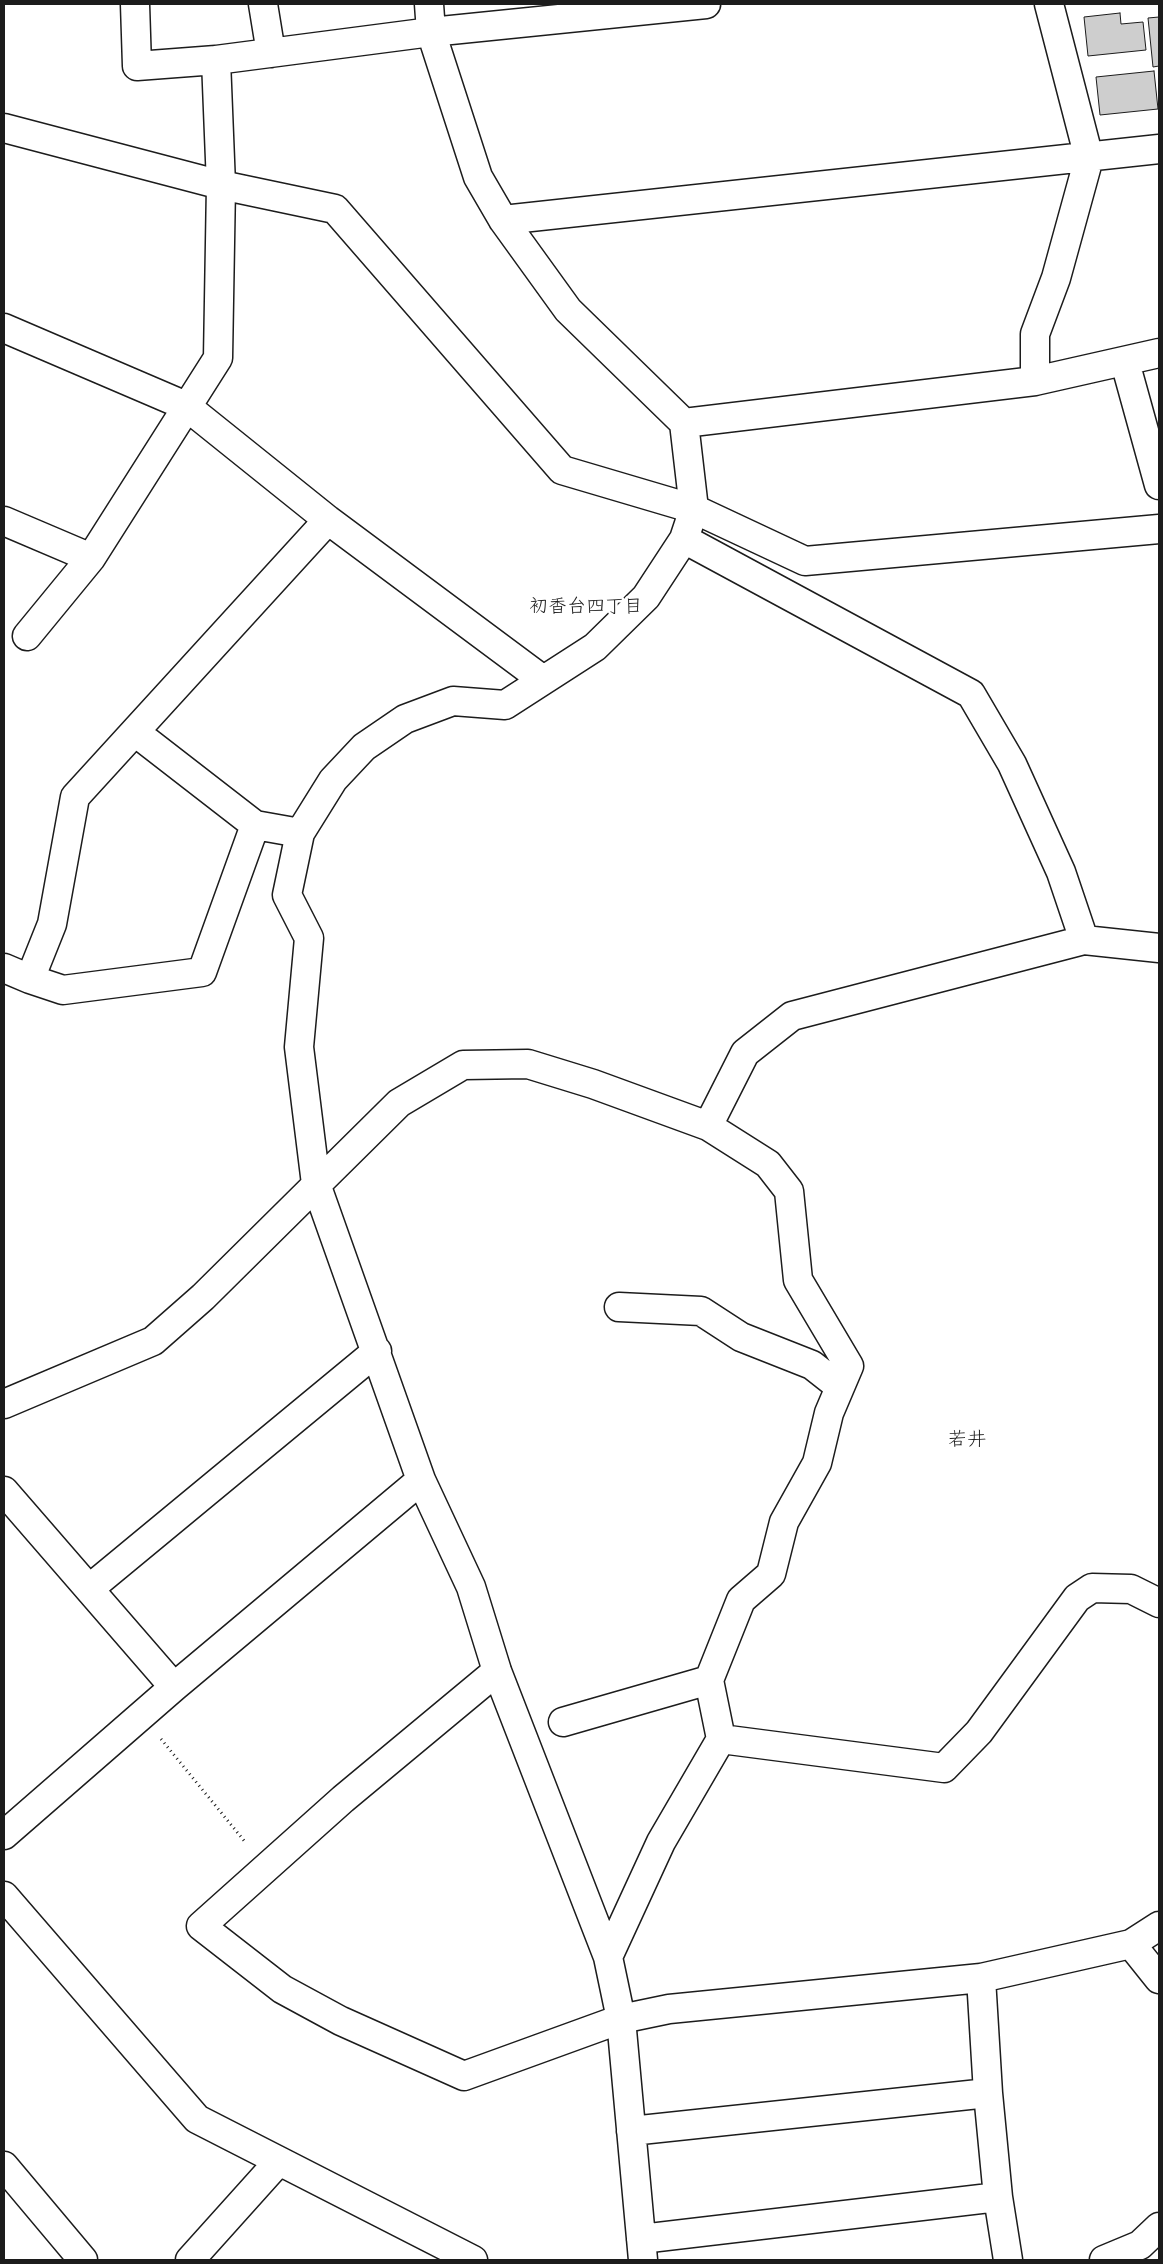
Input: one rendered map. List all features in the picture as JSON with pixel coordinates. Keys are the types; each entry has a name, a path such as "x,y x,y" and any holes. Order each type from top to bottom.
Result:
{"street":[{"path":"135,4 138,66 216,60 431,32 706,4"},
{"path":"263,4 271,53"},
{"path":"429,4 431,32 478,177 503,220 568,310 684,423 694,509 684,539 646,597 596,647 505,705 453,701 405,720 364,747 339,774 300,833 287,895 309,938 299,1047 316,1184 377,1351 421,1480 471,1587 497,1671 608,1957 621,2019 642,2250 998,2197"},
{"path":"1035,381 1035,334 1056,278 1089,158 1048,4"},
{"path":"27,636 91,558 218,358 221,185 216,60"},
{"path":"4,128 221,185 335,209 562,470 694,509 805,561 1159,528"},
{"path":"503,220 1159,150"},
{"path":"4,328 186,406 328,520 543,680"},
{"path":"684,423 1035,381 1159,353"},
{"path":"1125,362 1159,485"},
{"path":"30,979 52,924 75,797 328,520"},
{"path":"4,521 91,558"},
{"path":"684,539 972,694 1012,764 1061,872 1084,940"},
{"path":"134,732 255,825 300,833"},
{"path":"4,968 63,990 202,972 255,825"},
{"path":"708,1126 745,1054 792,1016 1084,940 1159,948"},
{"path":"4,1404 153,1341 203,1297 398,1102 463,1064 528,1064 593,1084 708,1126 768,1164 789,1191 798,1280 849,1366 829,1413 818,1463 784,1522 771,1574 741,1600 709,1680 721,1740 661,1842 608,1957"},
{"path":"619,1307 701,1311 741,1337 812,1365 840,1387"},
{"path":"89,1589 377,1351"},
{"path":"4,1835 174,1687 421,1480"},
{"path":"4,1491 174,1687"},
{"path":"721,1740 944,1768 979,1732 1077,1598 1092,1588 1131,1589 1159,1603"},
{"path":"497,1671 343,1799 201,1926 282,1989 341,2022 464,2076 621,2019 669,2009 981,1978 1131,1944 1159,1926"},
{"path":"563,1722 709,1680"},
{"path":"4,1896 197,2119 473,2260"},
{"path":"1131,1944 1159,1979"},
{"path":"981,1978 988,2093 998,2197 1008,2260"},
{"path":"631,2131 988,2093"},
{"path":"190,2260 279,2161"},
{"path":"4,2166 83,2260"},
{"path":"1104,2260 1140,2245 1159,2227"}],"path":[{"path":"141,1716 266,1867"}],"building":[{"path":"1120,13 1121,24 1143,22 1146,50 1088,56 1084,17"},
{"path":"1159,17 1159,66 1153,67 1148,18"},
{"path":"1154,71 1158,109 1100,115 1096,77"}],"district":[{"name":"初香台四丁目","path":"586,606"},
{"name":"若井","path":"967,1439"}]}
